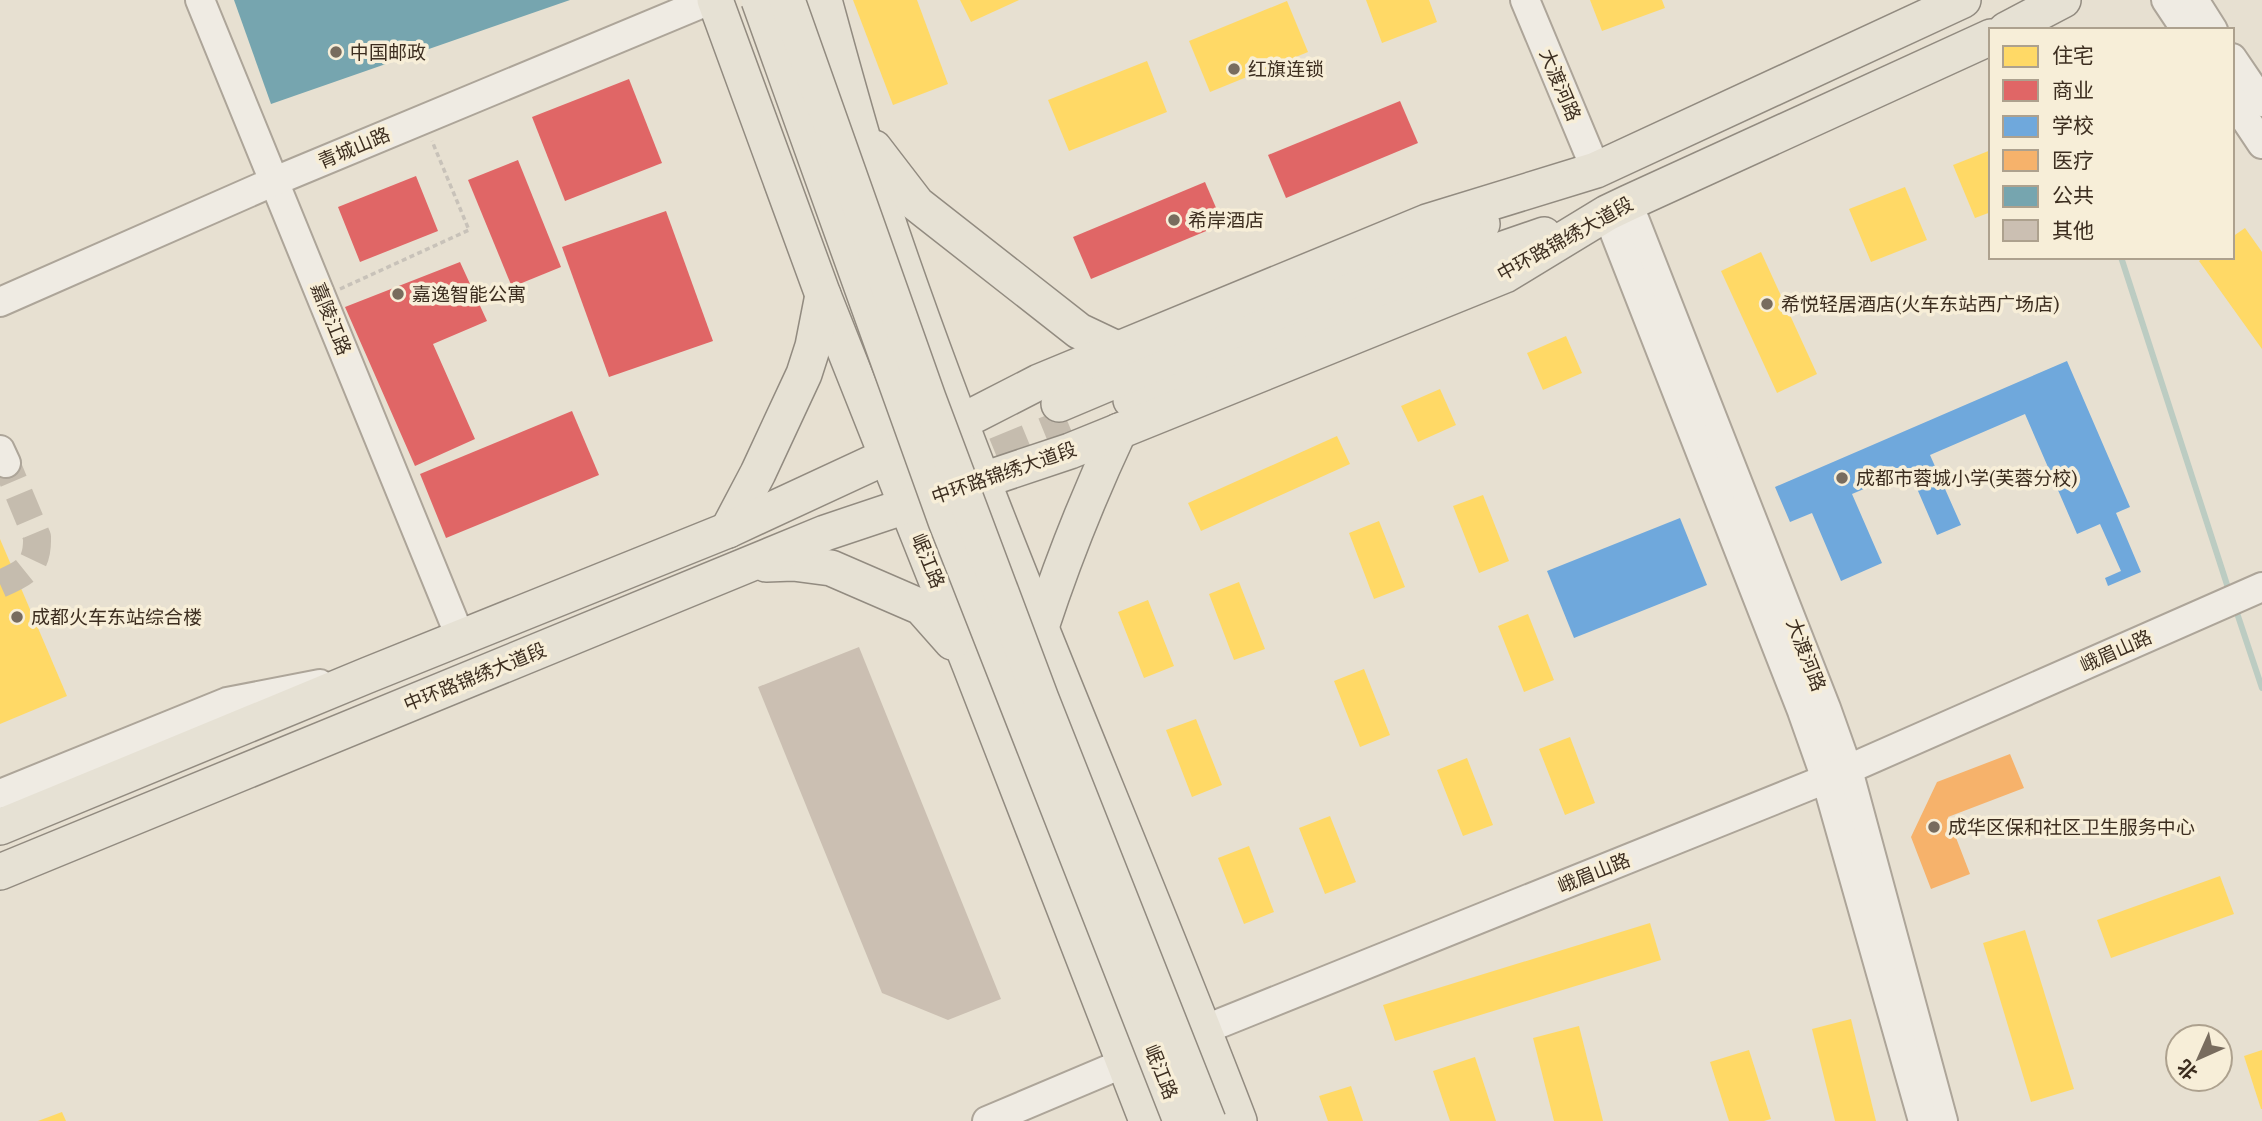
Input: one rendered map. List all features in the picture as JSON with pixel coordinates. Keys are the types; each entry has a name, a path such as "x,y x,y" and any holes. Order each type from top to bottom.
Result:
{"main road":[{"name":"岷江路","path":"712,0 823,295 970,665 1146,1121"},
{"name":"岷江路","path":"759,0 946,521 1181,1121"},
{"name":"岷江路","path":"787,0 942,437 1041,699 1208,1121"},
{"path":"824,0 891,230 961,422 1239,1121"},
{"path":"1618,208 1483,256 1064,415 1963,0"},
{"path":"2010,28 2063,0"},
{"name":"中环路锦绣大道段","path":"0,872 825,533 1070,451 1505,275 1618,208 1989,38"},
{"path":"860,130 917,204 1079,331 1117,349"},
{"path":"0,827 728,530 961,422 1039,382 1117,349 1427,222 1596,170"},
{"path":"728,530 804,374 813,346 823,295"},
{"path":"1041,627 1059,573 1119,432"},
{"path":"749,565 793,563 831,568 921,607 970,665"}],"street":[{"name":"嘉陵江路","path":"200,0 461,639"},
{"name":"青城山路","path":"0,302 275,181 712,0"},
{"name":"大渡河路","path":"1525,0 1596,170"},
{"path":"2166,0 2185,28"},
{"path":"2193,0 2212,28"},
{"path":"2234,61 2262,102"},
{"path":"2234,102 2262,144"},
{"name":"大渡河路","path":"1618,208 1802,710 1837,775 1943,1121"},
{"name":"峨眉山路","path":"987,1121 1204,1029 1837,775 2261,587"},
{"path":"0,794 227,702 368,675"},
{"name":"大渡河路","path":"1837,775 1923,1121"}],"path":[{"path":"323,297 469,230 423,119"}],"building: 住宅":[{"path":"853,0 917,0 948,84 893,105"},
{"path":"960,0 1019,0 971,22"},
{"path":"1366,0 1429,0 1437,22 1382,43"},
{"path":"1590,0 1662,0 1665,8 1602,31"},
{"path":"1287,1 1308,52 1210,92 1189,41"},
{"path":"1147,61 1167,112 1069,151 1048,100"},
{"path":"1989,151 1989,213 1975,218 1953,165"},
{"path":"1905,187 1927,240 1871,262 1849,209"},
{"path":"2245,228 2262,252 2262,349 2199,261 2234,259 2234,236"},
{"path":"1761,252 1817,374 1777,393 1721,271"},
{"path":"1566,336 1582,373 1543,390 1527,353"},
{"path":"1440,389 1456,425 1418,442 1401,406"},
{"path":"1337,436 1350,464 1201,531 1188,503"},
{"path":"1483,495 1509,561 1479,573 1453,506"},
{"path":"1379,521 1405,587 1374,599 1349,533"},
{"name":"成都火车东站综合楼","path":"0,539 67,696 0,724"},
{"path":"1239,582 1265,649 1234,660 1209,594"},
{"path":"1148,600 1174,666 1144,678 1118,612"},
{"path":"1528,614 1554,680 1524,692 1498,626"},
{"path":"1364,669 1390,735 1360,747 1334,681"},
{"path":"1196,719 1222,785 1192,797 1166,730"},
{"path":"1570,737 1595,803 1565,815 1539,749"},
{"path":"1467,758 1493,825 1463,836 1437,770"},
{"path":"1330,816 1356,882 1325,894 1299,828"},
{"path":"1249,846 1274,912 1244,924 1218,858"},
{"path":"2220,876 2234,914 2111,958 2097,920"},
{"path":"1650,923 1661,960 1395,1041 1383,1005"},
{"path":"2025,930 2074,1089 2031,1102 1983,943"},
{"path":"1851,1019 1876,1121 1835,1121 1812,1029"},
{"path":"1579,1026 1603,1121 1554,1121 1533,1038"},
{"path":"1749,1050 1771,1119 1729,1121 1710,1062"},
{"path":"2262,1050 2262,1109 2261,1109 2244,1056"},
{"path":"1475,1057 1496,1121 1450,1121 1433,1071"},
{"path":"1351,1086 1363,1121 1328,1121 1319,1096"},
{"path":"62,1112 66,1121 38,1121"}],"building: 商业":[{"path":"629,79 662,163 565,201 532,117"},
{"path":"1400,101 1418,143 1286,198 1268,155"},
{"path":"518,160 561,267 512,287 468,180"},
{"path":"416,176 438,231 360,262 338,207"},
{"path":"1205,182 1223,224 1091,279 1073,237"},
{"path":"666,211 713,341 609,377 562,247"},
{"path":"460,262 487,321 433,344 475,439 415,466 345,307"},
{"path":"572,411 599,475 446,538 420,474"}],"building: 学校":[{"name":"成都市蓉城小学(芙蓉分校)","path":"2067,361 2130,507 2116,513 2141,572 2108,586 2105,578 2121,571 2100,524 2077,534 2025,414 1930,455 1961,525 1937,535 1909,470 1852,494 1882,563 1841,581 1812,513 1790,522 1775,487"},
{"path":"1680,518 1707,585 1574,638 1547,571"}],"building: 医疗":[{"name":"成华区保和社区卫生服务中心","path":"2010,754 2024,788 1948,817 1970,874 1931,889 1911,837 1937,782"}],"building: 公共":[{"name":"中国邮政","path":"234,0 570,0 271,104"}],"building: 其他":[{"path":"859,647 1001,999 948,1020 882,993 758,687"}],"waterway":[{"path":"2122,259 2230,594"},
{"path":"2235,607 2262,688"}],"tunnel":[{"path":"947,475 1069,425"},
{"path":"0,584 28,568 37,547 37,537 6,463"}],"place":[{"name":"中国邮政","path":"336,52"},
{"name":"红旗连锁","path":"1234,69"},
{"name":"希岸酒店","path":"1174,220"},
{"name":"嘉逸智能公寓","path":"398,294"},
{"name":"希悦轻居酒店(火车东站西广场店)","path":"1767,304"},
{"name":"成都市蓉城小学(芙蓉分校)","path":"1842,478"},
{"name":"成都火车东站综合楼","path":"17,617"},
{"name":"成华区保和社区卫生服务中心","path":"1934,827"}]}
